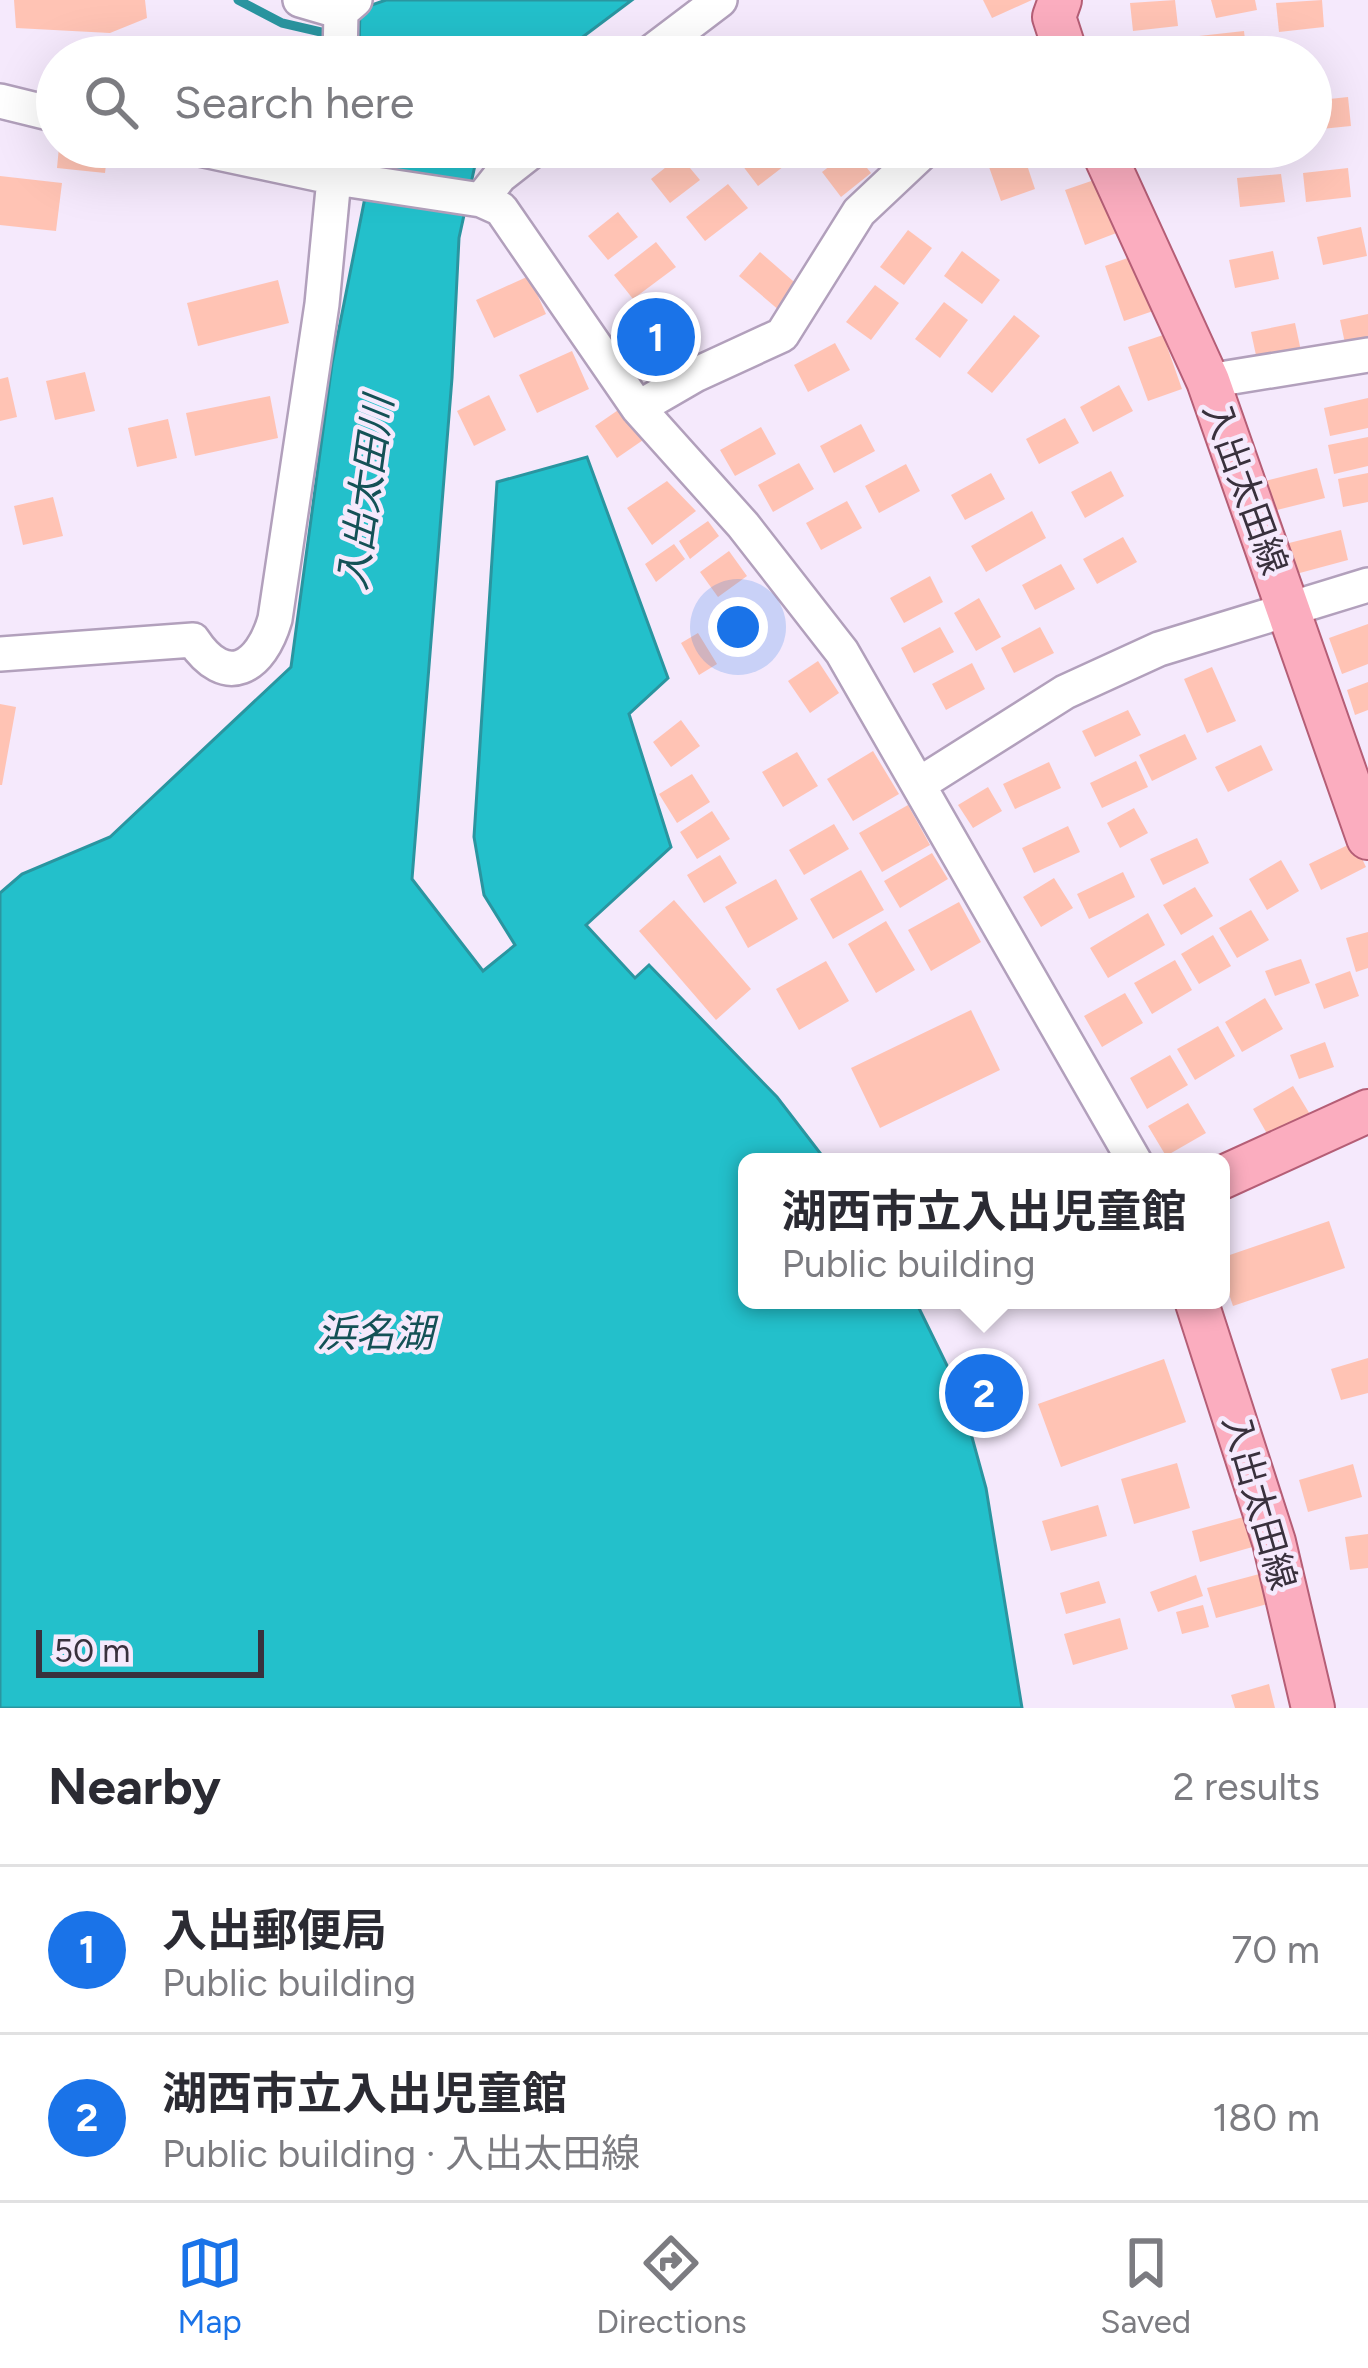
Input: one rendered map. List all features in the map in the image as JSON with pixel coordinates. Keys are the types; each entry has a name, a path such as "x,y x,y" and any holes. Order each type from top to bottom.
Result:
{"main road":[{"path":"1060,0 1054,17 1060,36"},
{"name":"入出太田線","path":"1112,168 1208,381 1368,838"},
{"path":"1230,1174 1368,1112"},
{"name":"入出太田線","path":"1199,1309 1274,1542 1312,1708"}],"street":[{"path":"301,0 348,6 343,36"},
{"path":"672,36 720,0"},
{"path":"0,101 36,110"},
{"path":"0,654 194,640 206,659 224,666 243,667 259,656 275,619 322,304 336,168"},
{"path":"356,168 500,209 638,408 743,525 842,652 1130,1153"},
{"path":"481,200 510,168"},
{"path":"638,408 695,375 782,335 859,212 906,168"},
{"path":"1208,381 1368,356"},
{"path":"921,783 1065,692 1159,649 1368,585"}],"water":[{"path":"386,0 632,0 584,36 359,36 360,9"},
{"name":"浜名湖","path":"371,168 474,168 459,238 412,879 483,971 515,945 484,895 474,837 497,482 587,457 668,678 629,714 671,847 586,925 635,978 649,965 777,1097 820,1153 738,1153 738,1309 919,1309 959,1390 986,1488 1022,1708 0,1708 0,893 22,874 110,837 291,667 332,364"}],"building":[{"path":"14,0 145,0 147,18 110,33 16,28"},
{"path":"983,0 1032,0 992,18"},
{"path":"1175,0 1178,26 1133,31 1130,3"},
{"path":"1211,0 1255,0 1257,10 1216,18"},
{"path":"1322,0 1324,27 1279,32 1276,3"},
{"path":"1244,31 1245,36 1199,36"},
{"path":"1348,97 1351,126 1332,128 1332,99"},
{"path":"57,168 106,168 105,173"},
{"path":"665,168 690,168 700,180 670,203 651,179"},
{"path":"744,168 781,168 758,186"},
{"path":"867,168 871,173 841,197 822,172"},
{"path":"989,168 1028,168 1035,189 1001,201"},
{"path":"1348,168 1351,197 1306,202 1303,173"},
{"path":"1281,174 1285,202 1240,207 1237,178"},
{"path":"0,176 62,183 56,231 0,225"},
{"path":"1100,178 1119,232 1085,245 1065,190"},
{"path":"728,184 748,208 705,241 686,217"},
{"path":"618,212 638,237 608,260 588,236"},
{"path":"1361,227 1367,256 1323,265 1317,237"},
{"path":"908,230 932,248 904,285 880,267"},
{"path":"656,242 676,267 633,299 614,275"},
{"path":"962,251 1000,280 982,304 944,276"},
{"path":"1273,251 1279,279 1235,288 1229,260"},
{"path":"760,252 801,288 780,311 739,276"},
{"path":"1139,254 1159,309 1124,321 1105,266"},
{"path":"529,276 546,314 494,338 476,300"},
{"path":"278,280 289,323 198,346 187,303"},
{"path":"875,285 899,303 871,340 846,322"},
{"path":"944,302 968,320 940,358 915,339"},
{"path":"1368,314 1368,344 1346,348 1340,320"},
{"path":"1014,315 1040,336 992,393 967,373"},
{"path":"1295,323 1301,351 1257,360 1251,332"},
{"path":"1163,335 1182,389 1148,401 1128,347"},
{"path":"835,343 850,370 808,392 794,365"},
{"path":"572,351 589,389 537,413 519,375"},
{"path":"85,372 95,411 55,420 46,381"},
{"path":"8,377 17,417 0,421 0,379"},
{"path":"1119,385 1133,411 1093,432 1080,407"},
{"path":"489,395 506,430 474,446 457,411"},
{"path":"270,396 278,438 195,456 186,413"},
{"path":"1368,398 1368,428 1330,436 1324,408"},
{"path":"624,406 646,438 617,458 595,426"},
{"path":"1065,418 1079,443 1039,464 1026,439"},
{"path":"168,419 177,458 137,467 128,428"},
{"path":"861,424 875,451 834,473 820,446"},
{"path":"761,427 776,454 735,476 720,450"},
{"path":"1368,437 1368,466 1334,474 1328,445"},
{"path":"799,463 814,489 773,512 758,485"},
{"path":"906,464 920,491 879,513 865,486"},
{"path":"1317,468 1325,498 1273,511 1265,481"},
{"path":"1111,471 1124,496 1085,518 1071,492"},
{"path":"991,473 1005,499 965,520 951,495"},
{"path":"1368,473 1368,502 1343,507 1338,479"},
{"path":"667,481 696,511 652,545 627,508"},
{"path":"53,497 63,536 23,545 14,506"},
{"path":"847,501 862,528 821,550 806,523"},
{"path":"1032,511 1046,538 986,572 971,546"},
{"path":"708,521 719,536 690,559 679,541"},
{"path":"1341,530 1348,560 1296,574 1289,543"},
{"path":"1123,537 1137,562 1097,584 1083,559"},
{"path":"674,544 685,559 656,582 645,564"},
{"path":"729,551 747,576 718,597 700,572"},
{"path":"1061,564 1075,589 1035,610 1022,585"},
{"path":"930,576 943,602 904,623 890,598"},
{"path":"979,598 1001,637 976,651 954,613"},
{"path":"1368,624 1368,664 1342,674 1329,638"},
{"path":"940,627 954,652 914,673 901,648"},
{"path":"1040,627 1054,653 1014,673 1001,648"},
{"path":"698,633 717,664 699,675 681,643"},
{"path":"818,661 839,693 810,713 788,681"},
{"path":"972,663 985,689 946,710 932,684"},
{"path":"1212,667 1236,721 1207,733 1184,679"},
{"path":"1368,682 1368,710 1355,715 1347,690"},
{"path":"0,704 16,707 2,785 0,785"},
{"path":"1128,710 1141,735 1095,757 1082,731"},
{"path":"681,720 700,746 671,767 653,742"},
{"path":"1185,734 1197,759 1152,781 1139,755"},
{"path":"1261,745 1273,770 1228,792 1215,767"},
{"path":"873,751 899,794 853,821 827,779"},
{"path":"797,752 818,786 783,807 762,772"},
{"path":"1136,761 1148,787 1102,808 1090,783"},
{"path":"1049,762 1061,788 1015,809 1003,784"},
{"path":"692,774 710,802 677,823 659,794"},
{"path":"988,787 1002,811 973,828 958,805"},
{"path":"908,805 930,845 882,872 859,833"},
{"path":"1134,808 1148,833 1120,848 1107,823"},
{"path":"712,811 730,839 697,859 680,832"},
{"path":"834,824 849,849 804,875 789,850"},
{"path":"1068,826 1080,852 1034,873 1022,848"},
{"path":"1197,838 1209,863 1163,885 1150,859"},
{"path":"1354,842 1366,867 1321,890 1309,864"},
{"path":"932,853 948,879 900,908 884,881"},
{"path":"720,855 737,883 704,903 687,875"},
{"path":"1281,860 1299,891 1267,910 1249,879"},
{"path":"861,870 884,910 833,939 810,899"},
{"path":"1123,872 1135,897 1089,919 1077,894"},
{"path":"1054,878 1073,908 1041,927 1023,897"},
{"path":"776,879 798,919 748,948 725,907"},
{"path":"1195,887 1213,916 1181,935 1163,905"},
{"path":"674,900 751,989 716,1020 639,931"},
{"path":"959,902 981,942 931,971 908,930"},
{"path":"1251,910 1269,940 1237,958 1219,928"},
{"path":"1148,913 1165,945 1108,978 1090,948"},
{"path":"886,921 915,970 876,993 848,944"},
{"path":"1368,932 1368,968 1356,972 1346,938"},
{"path":"1213,935 1231,966 1199,984 1181,954"},
{"path":"1301,959 1310,983 1275,996 1265,971"},
{"path":"1175,960 1192,990 1152,1014 1134,983"},
{"path":"826,961 849,1001 799,1030 776,989"},
{"path":"1350,971 1359,996 1324,1009 1315,984"},
{"path":"1125,993 1143,1023 1102,1047 1084,1016"},
{"path":"1265,998 1283,1029 1242,1052 1225,1022"},
{"path":"971,1010 1000,1070 880,1128 851,1068"},
{"path":"1218,1026 1235,1056 1195,1080 1177,1049"},
{"path":"1325,1042 1334,1067 1299,1079 1290,1055"},
{"path":"1170,1055 1188,1085 1147,1109 1130,1078"},
{"path":"1293,1086 1311,1116 1270,1139 1253,1109"},
{"path":"1188,1103 1206,1133 1164,1153 1148,1126"},
{"path":"1329,1221 1345,1268 1233,1306 1230,1255"},
{"path":"1368,1358 1368,1393 1341,1400 1331,1369"},
{"path":"1164,1359 1186,1422 1061,1467 1038,1404"},
{"path":"1177,1463 1190,1508 1134,1524 1121,1479"},
{"path":"1353,1464 1362,1497 1308,1512 1299,1480"},
{"path":"1098,1505 1107,1536 1051,1551 1042,1521"},
{"path":"1247,1516 1256,1546 1200,1562 1192,1531"},
{"path":"1368,1534 1368,1568 1350,1570 1345,1537"},
{"path":"1263,1573 1271,1603 1216,1618 1207,1588"},
{"path":"1196,1575 1203,1596 1158,1612 1150,1592"},
{"path":"1099,1581 1106,1603 1066,1614 1060,1593"},
{"path":"1203,1605 1209,1627 1182,1634 1176,1612"},
{"path":"1120,1618 1128,1649 1073,1665 1064,1634"},
{"path":"1269,1684 1275,1708 1235,1708 1231,1695"}],"waterway":[{"path":"238,0 282,23 334,35"}],"place":[{"name":"入出郵便局","path":"656,337"},
{"name":"湖西市立入出児童館","path":"984,1393"}],"water label":[{"name":"入出太田川","path":"365,493"}]}
